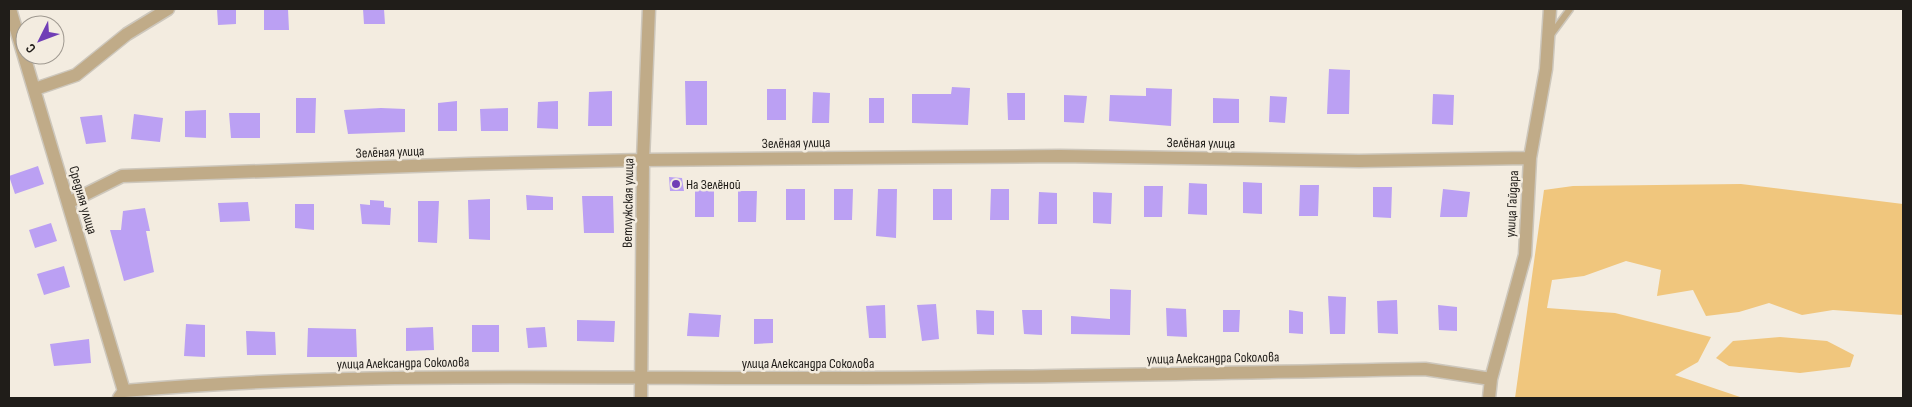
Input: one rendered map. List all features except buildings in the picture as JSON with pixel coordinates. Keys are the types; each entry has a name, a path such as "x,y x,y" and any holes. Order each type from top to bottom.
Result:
{"street":[{"name":"Средняя улица","path":"10,9 68,203 121,394"},
{"path":"35,89 76,75 127,34 168,9"},
{"name":"Ветлужская улица","path":"641,398 643,160 649,9"},
{"name":"улица Гайдара","path":"1489,398 1491,379 1524,255 1530,158 1546,69 1550,9"},
{"name":"Зелёная улица","path":"68,203 122,176 643,160 1050,156 1359,161 1530,158"},
{"name":"улица Александра Соколова","path":"121,394 210,383 460,377 820,378 1425,369 1491,379"}],"lane":[{"path":"1548,40 1570,9"}],"shaded area":[{"path":"1741,184 1903,204 1903,315 1833,310 1802,315 1769,303 1739,312 1706,316 1693,290 1657,296 1661,270 1626,261 1584,276 1552,280 1547,308 1615,313 1711,337 1698,362 1675,375 1743,398 1515,398 1544,190 1573,186"},
{"path":"1780,337 1827,341 1854,355 1850,367 1800,373 1729,366 1716,358 1733,341"}],"place":[{"name":"На Зелёной","path":"676,184"}]}
